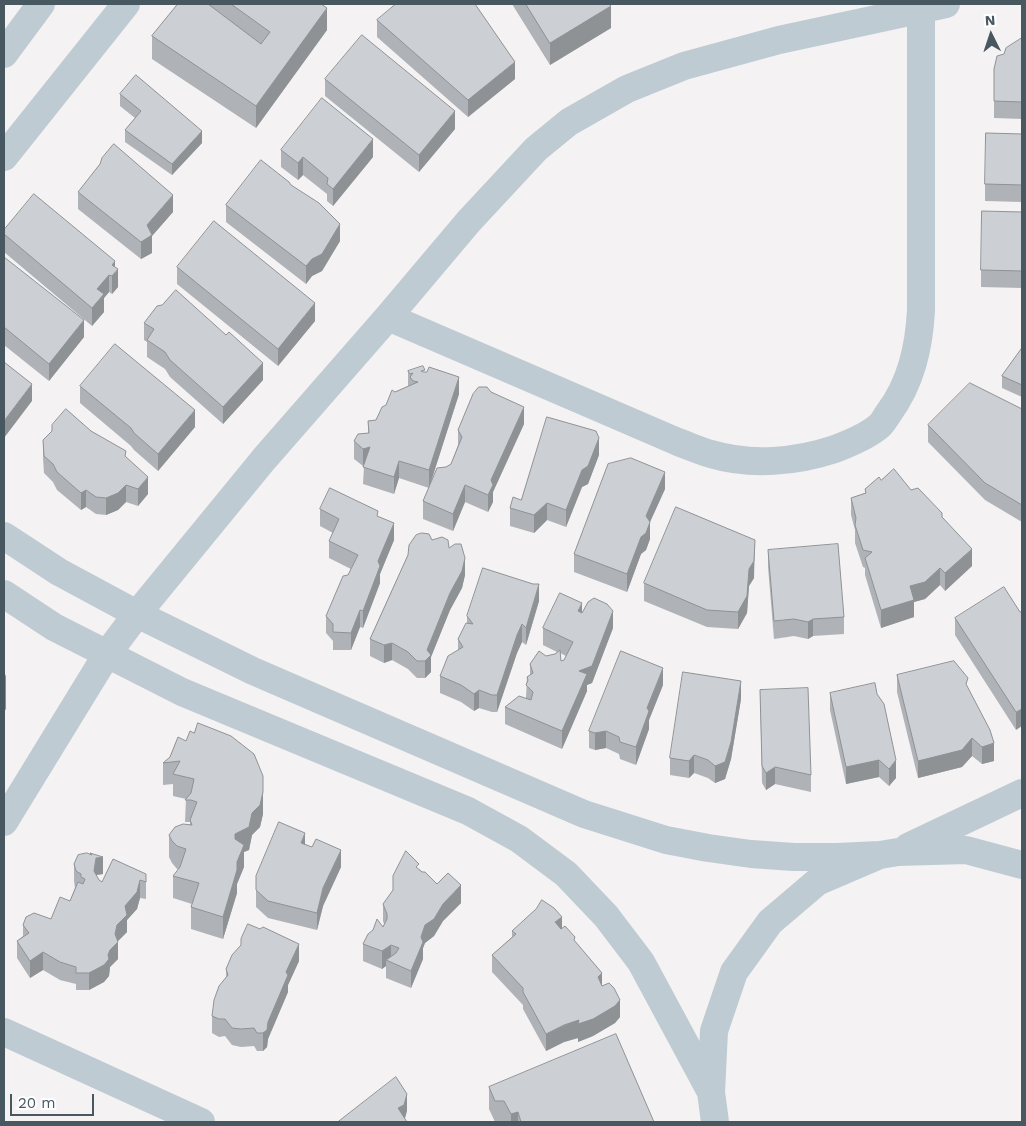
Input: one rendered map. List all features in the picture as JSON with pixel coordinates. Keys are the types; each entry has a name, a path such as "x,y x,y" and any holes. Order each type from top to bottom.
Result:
{"street":[{"path":"4,54 41,4"},
{"path":"4,157 126,4"},
{"path":"4,822 107,654 137,614 264,458 388,317 469,221 536,149 569,122 627,89 684,66 779,40 934,6 920,335 915,360 906,384 894,406 879,426 849,444 816,455 781,461 746,461 712,454 678,442 388,317"},
{"path":"4,536 59,572 137,614 253,672 584,814 624,828 683,843 751,854 811,857 966,850 1022,866"},
{"path":"4,594 54,626 182,692 468,811 519,839 566,874 606,916 640,962 710,1092"},
{"path":"715,1122 710,1092 714,1031 734,972 770,922 817,882 889,853 1022,793"},
{"path":"4,1032 201,1122"}],"building":[{"path":"178,4 208,4 261,44 270,32 231,4 321,4 327,8 256,106 152,36"},
{"path":"396,4 475,4 515,62 468,100 377,20"},
{"path":"526,4 609,4 611,6 550,43"},
{"path":"362,35 455,111 419,155 325,79"},
{"path":"1022,38 1022,102 994,101 994,69 997,56 1004,54 1006,48"},
{"path":"136,75 202,131 172,164 125,130 141,111 120,94"},
{"path":"322,98 373,139 333,189 327,184 328,178 303,157 298,163 281,150"},
{"path":"986,133 1022,134 1022,185 985,184"},
{"path":"114,144 173,195 147,225 152,235 141,242 78,192"},
{"path":"261,160 291,185 319,203 340,224 322,254 312,259 306,266 226,205"},
{"path":"34,194 115,261 112,265 118,269 112,276 109,275 97,289 104,294 92,308 4,234 4,230"},
{"path":"982,211 1022,212 1022,271 981,270"},
{"path":"214,221 315,303 278,349 177,267"},
{"path":"4,257 84,320 49,364 4,327"},
{"path":"176,290 226,335 229,332 263,363 223,407 170,360 165,352 147,340 154,329 144,323 157,306 162,305"},
{"path":"115,344 195,410 158,454 134,433 131,428 80,386"},
{"path":"1022,348 1022,385 1002,376"},
{"path":"4,362 32,384 4,421"},
{"path":"423,366 425,370 421,371 423,372 427,372 429,367 459,377 429,470 399,461 394,477 363,467 370,447 363,449 354,441 358,434 369,433 368,421 376,420 382,407 386,405 392,390 395,392 418,382 413,381 410,377 413,373 410,374 408,371"},
{"path":"970,383 1022,409 1022,505 985,483 928,425"},
{"path":"479,387 487,387 491,392 524,407 491,480 493,485 488,495 465,485 453,514 423,501 437,468 446,467 451,464 462,437 458,430 473,394"},
{"path":"66,409 91,431 126,451 125,456 148,477 138,489 126,485 118,493 106,498 96,497 86,490 81,493 57,472 53,464 44,456 43,440 52,431 52,425"},
{"path":"547,417 596,431 599,438 588,466 582,470 566,510 547,503 534,515 510,508 513,497 521,500"},
{"path":"631,458 665,472 646,516 650,522 646,533 641,537 627,574 574,554 608,464"},
{"path":"894,469 911,490 918,488 972,549 945,573 940,568 925,582 910,586 914,600 881,610 865,558 872,552 863,550 855,525 856,518 851,498 866,493 865,489 879,477 881,480"},
{"path":"330,488 378,511 377,516 394,523 378,561 380,566 363,611 360,610 351,633 333,632 333,624 326,616 343,576 348,575 358,555 329,541 339,519 320,509"},
{"path":"676,507 755,540 754,561 749,569 747,596 738,612 707,610 644,583"},
{"path":"422,533 429,534 432,540 442,537 448,540 449,548 455,544 461,544 465,558 462,571 450,593 427,650 431,655 425,661 417,661 408,652 392,643 384,645 370,639 408,555 409,545 416,535"},
{"path":"838,544 844,617 813,619 808,622 794,619 774,621 768,550"},
{"path":"483,568 533,584 539,584 526,628 522,624 497,695 479,690 474,694 461,685 440,676 448,656 463,647 458,639 466,623 473,624 467,616"},
{"path":"1004,587 1020,612 1022,612 1022,709 1016,712 955,618"},
{"path":"560,593 582,603 578,611 582,613 588,602 594,598 607,604 613,611 592,666 579,671 587,674 562,731 505,707 519,696 531,700 533,692 526,685 527,677 533,673 530,664 539,651 546,656 555,654 560,650 561,661 564,660 573,642 543,628"},
{"path":"621,651 663,668 647,708 649,711 636,747 620,742 619,737 606,731 595,733 589,731"},
{"path":"954,661 968,678 966,684 990,730 994,743 982,747 972,738 962,750 918,761 897,675"},
{"path":"683,672 741,681 731,742 725,762 715,766 708,760 694,755 689,761 670,758"},
{"path":"875,683 877,694 884,704 896,760 889,769 879,760 846,767 830,693"},
{"path":"808,688 811,775 775,767 766,773 762,766 760,690"},
{"path":"198,723 231,736 254,754 263,776 263,792 260,805 252,813 249,827 235,834 235,839 244,845 237,862 237,870 223,917 191,907 199,883 173,876 180,867 186,849 177,846 169,835 175,827 183,824 192,825 190,820 197,802 185,800 191,793 194,779 173,774 180,761 163,763 170,757 178,737 186,741 190,731 194,733"},
{"path":"279,822 305,833 301,843 312,847 316,839 341,850 323,888 317,913 268,901 256,890 256,876"},
{"path":"406,851 419,864 416,867 425,872 437,884 448,873 461,885 443,904 434,919 425,925 421,937 423,942 411,971 386,960 396,953 399,948 391,945 382,951 363,944 368,934 373,930 377,919 383,927 387,919 383,904 393,890 393,876"},
{"path":"87,853 103,857 96,858 94,871 102,882 113,859 146,874 146,882 140,880 137,892 125,906 127,915 117,925 115,934 118,942 110,950 109,959 104,965 89,973 76,973 76,967 60,962 43,952 30,961 17,941 29,933 23,925 26,917 34,913 51,919 60,897 70,901 78,882 83,884 85,879 76,871 74,864 78,855"},
{"path":"542,900 554,908 562,917 555,922 561,929 565,926 575,937 574,940 602,973 598,977 602,986 609,983 620,1000 615,1006 593,1019 578,1024 579,1020 546,1034 523,992 523,988 492,955 516,934 512,931 536,909"},
{"path":"248,924 260,929 263,927 299,944 286,972 288,975 268,1022 267,1030 263,1033 257,1033 254,1028 232,1028 225,1019 212,1016 214,1000 219,986 228,975 226,969 232,955 241,945 241,939"},
{"path":"616,1034 654,1122 521,1122 518,1112 511,1114 504,1101 495,1101 489,1087"},
{"path":"396,1077 407,1094 404,1105 398,1108 407,1122 338,1122"}]}
